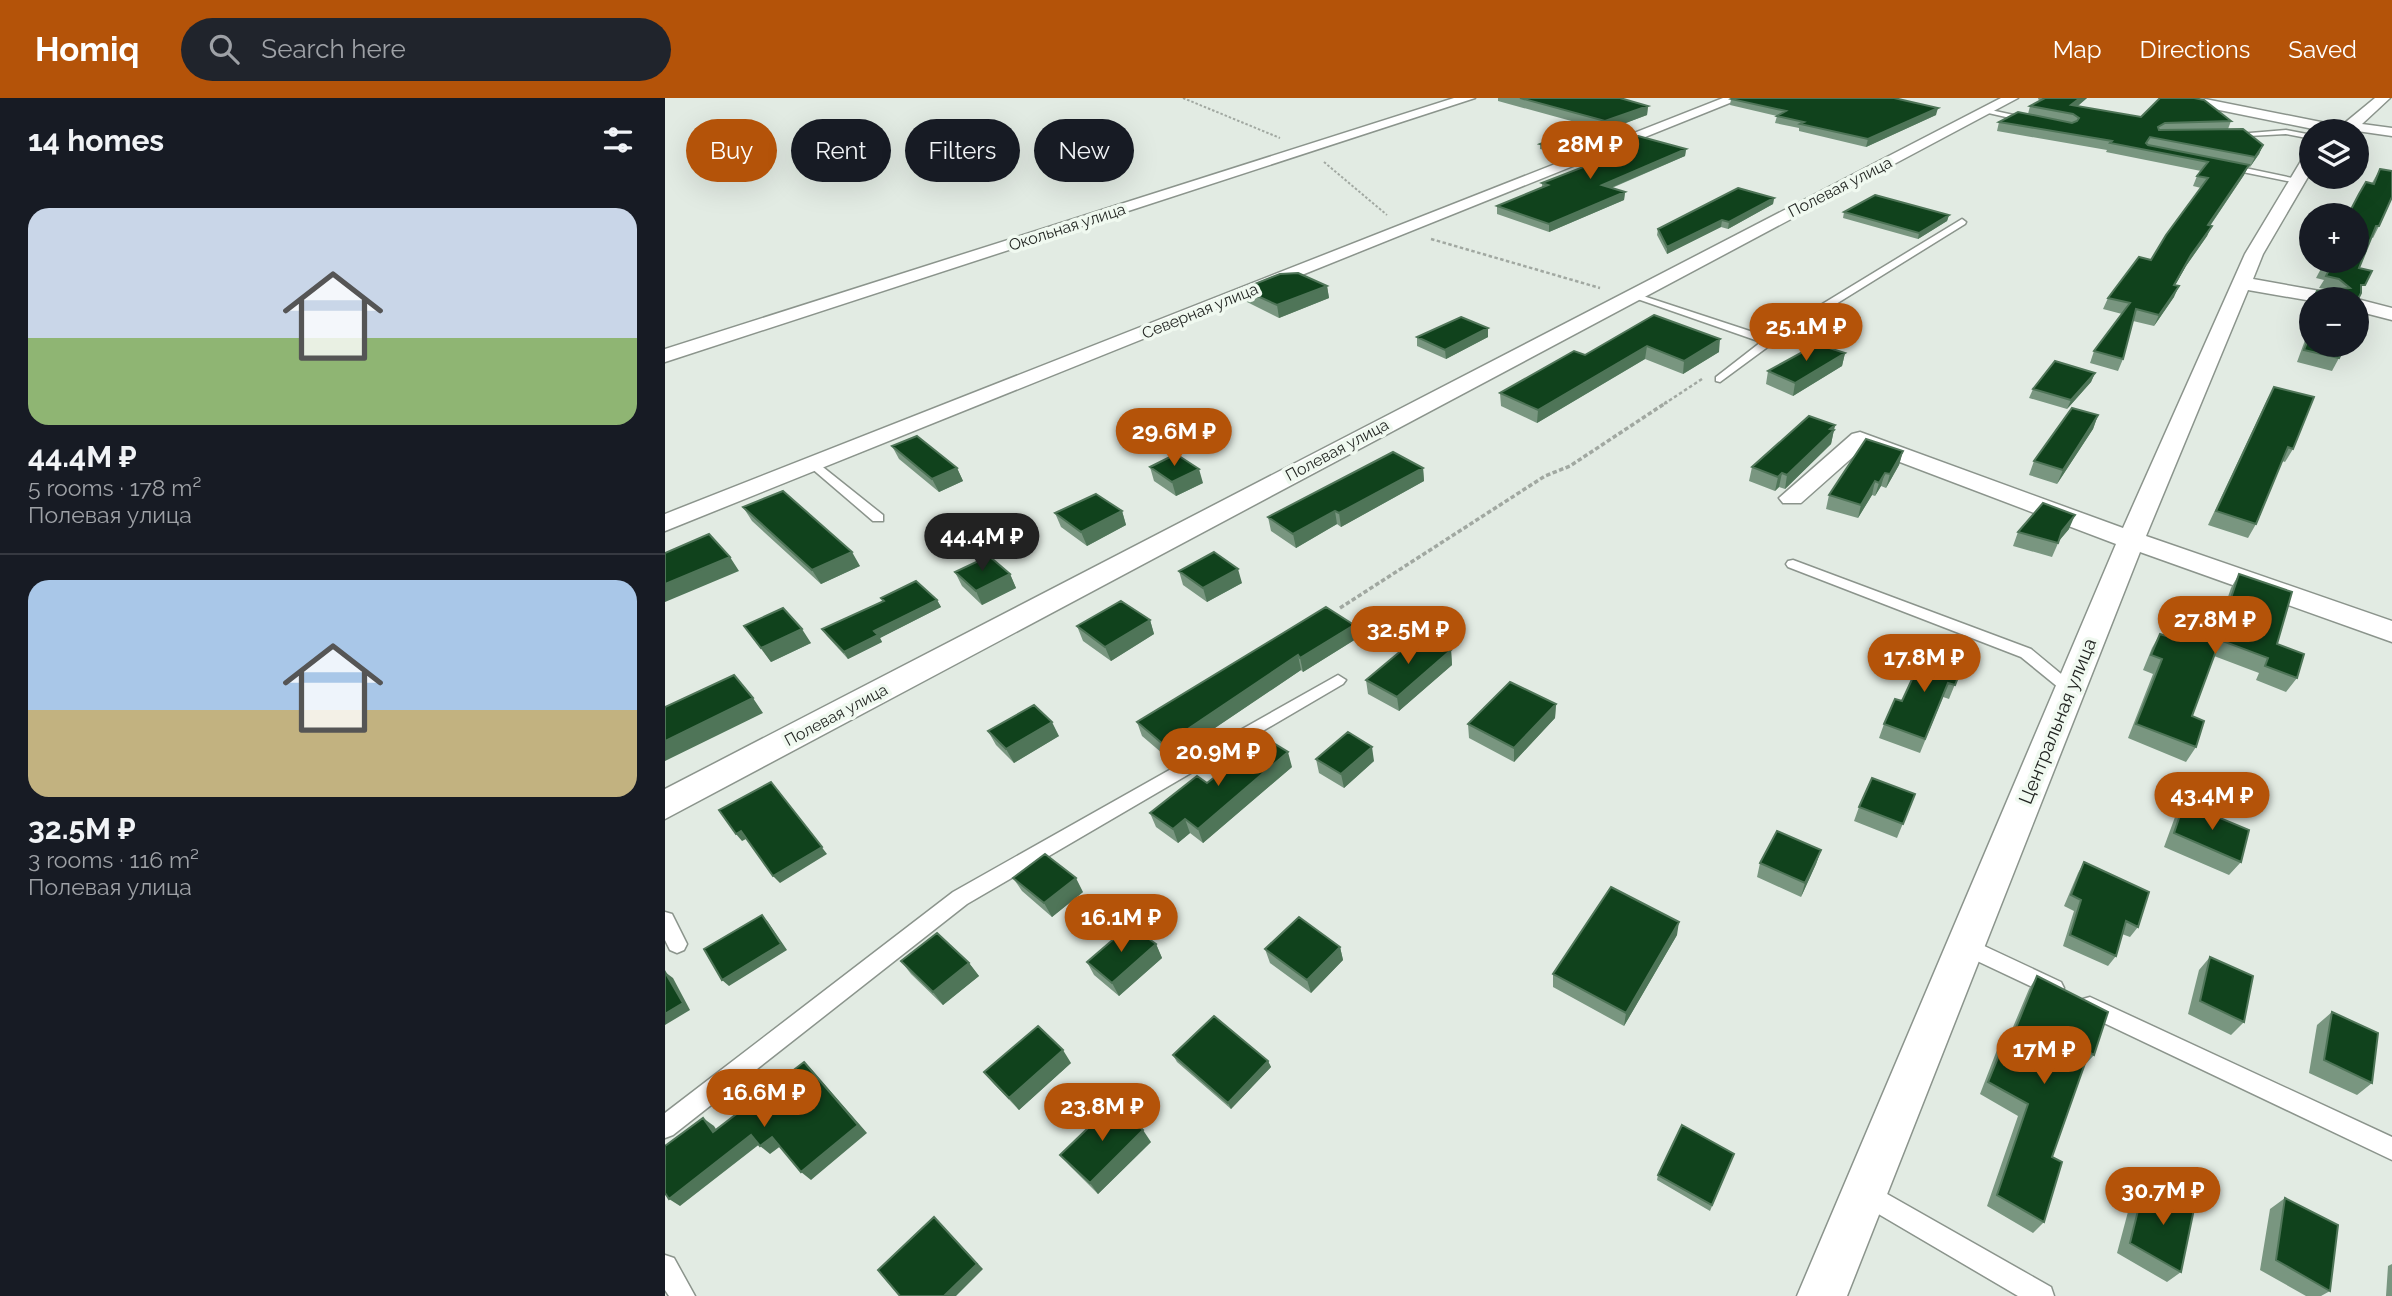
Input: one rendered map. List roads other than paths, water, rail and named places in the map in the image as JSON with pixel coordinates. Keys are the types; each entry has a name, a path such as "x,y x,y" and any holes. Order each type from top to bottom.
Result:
{"street":[{"name":"Окольная улица","path":"665,356 1468,98"},
{"name":"Северная улица","path":"665,523 1735,98"},
{"name":"Полевая улица","path":"665,805 1627,297 2011,98"},
{"path":"2180,98 2299,121"},
{"path":"2358,119 2383,98"},
{"path":"2369,131 2392,132"},
{"name":"Центральная улица","path":"1822,1296 2131,540 2254,254 2299,177"},
{"path":"2243,283 2299,293"},
{"path":"2369,308 2392,314"},
{"path":"1792,498 1860,439 2131,540 2392,632"}],"lane":[{"path":"1986,111 2041,122"},
{"path":"2216,135 2286,132 2299,134"},
{"path":"2216,164 2299,168"},
{"path":"1715,377 1962,222"},
{"path":"1627,297 1769,341"},
{"path":"814,464 879,518"},
{"path":"1793,564 2026,653 2070,688"},
{"path":"665,1127 960,898 1338,681"},
{"path":"665,920 677,944"},
{"path":"1965,946 2392,1149"},
{"path":"1864,1192 2042,1296"},
{"path":"665,1267 683,1296"}]}
